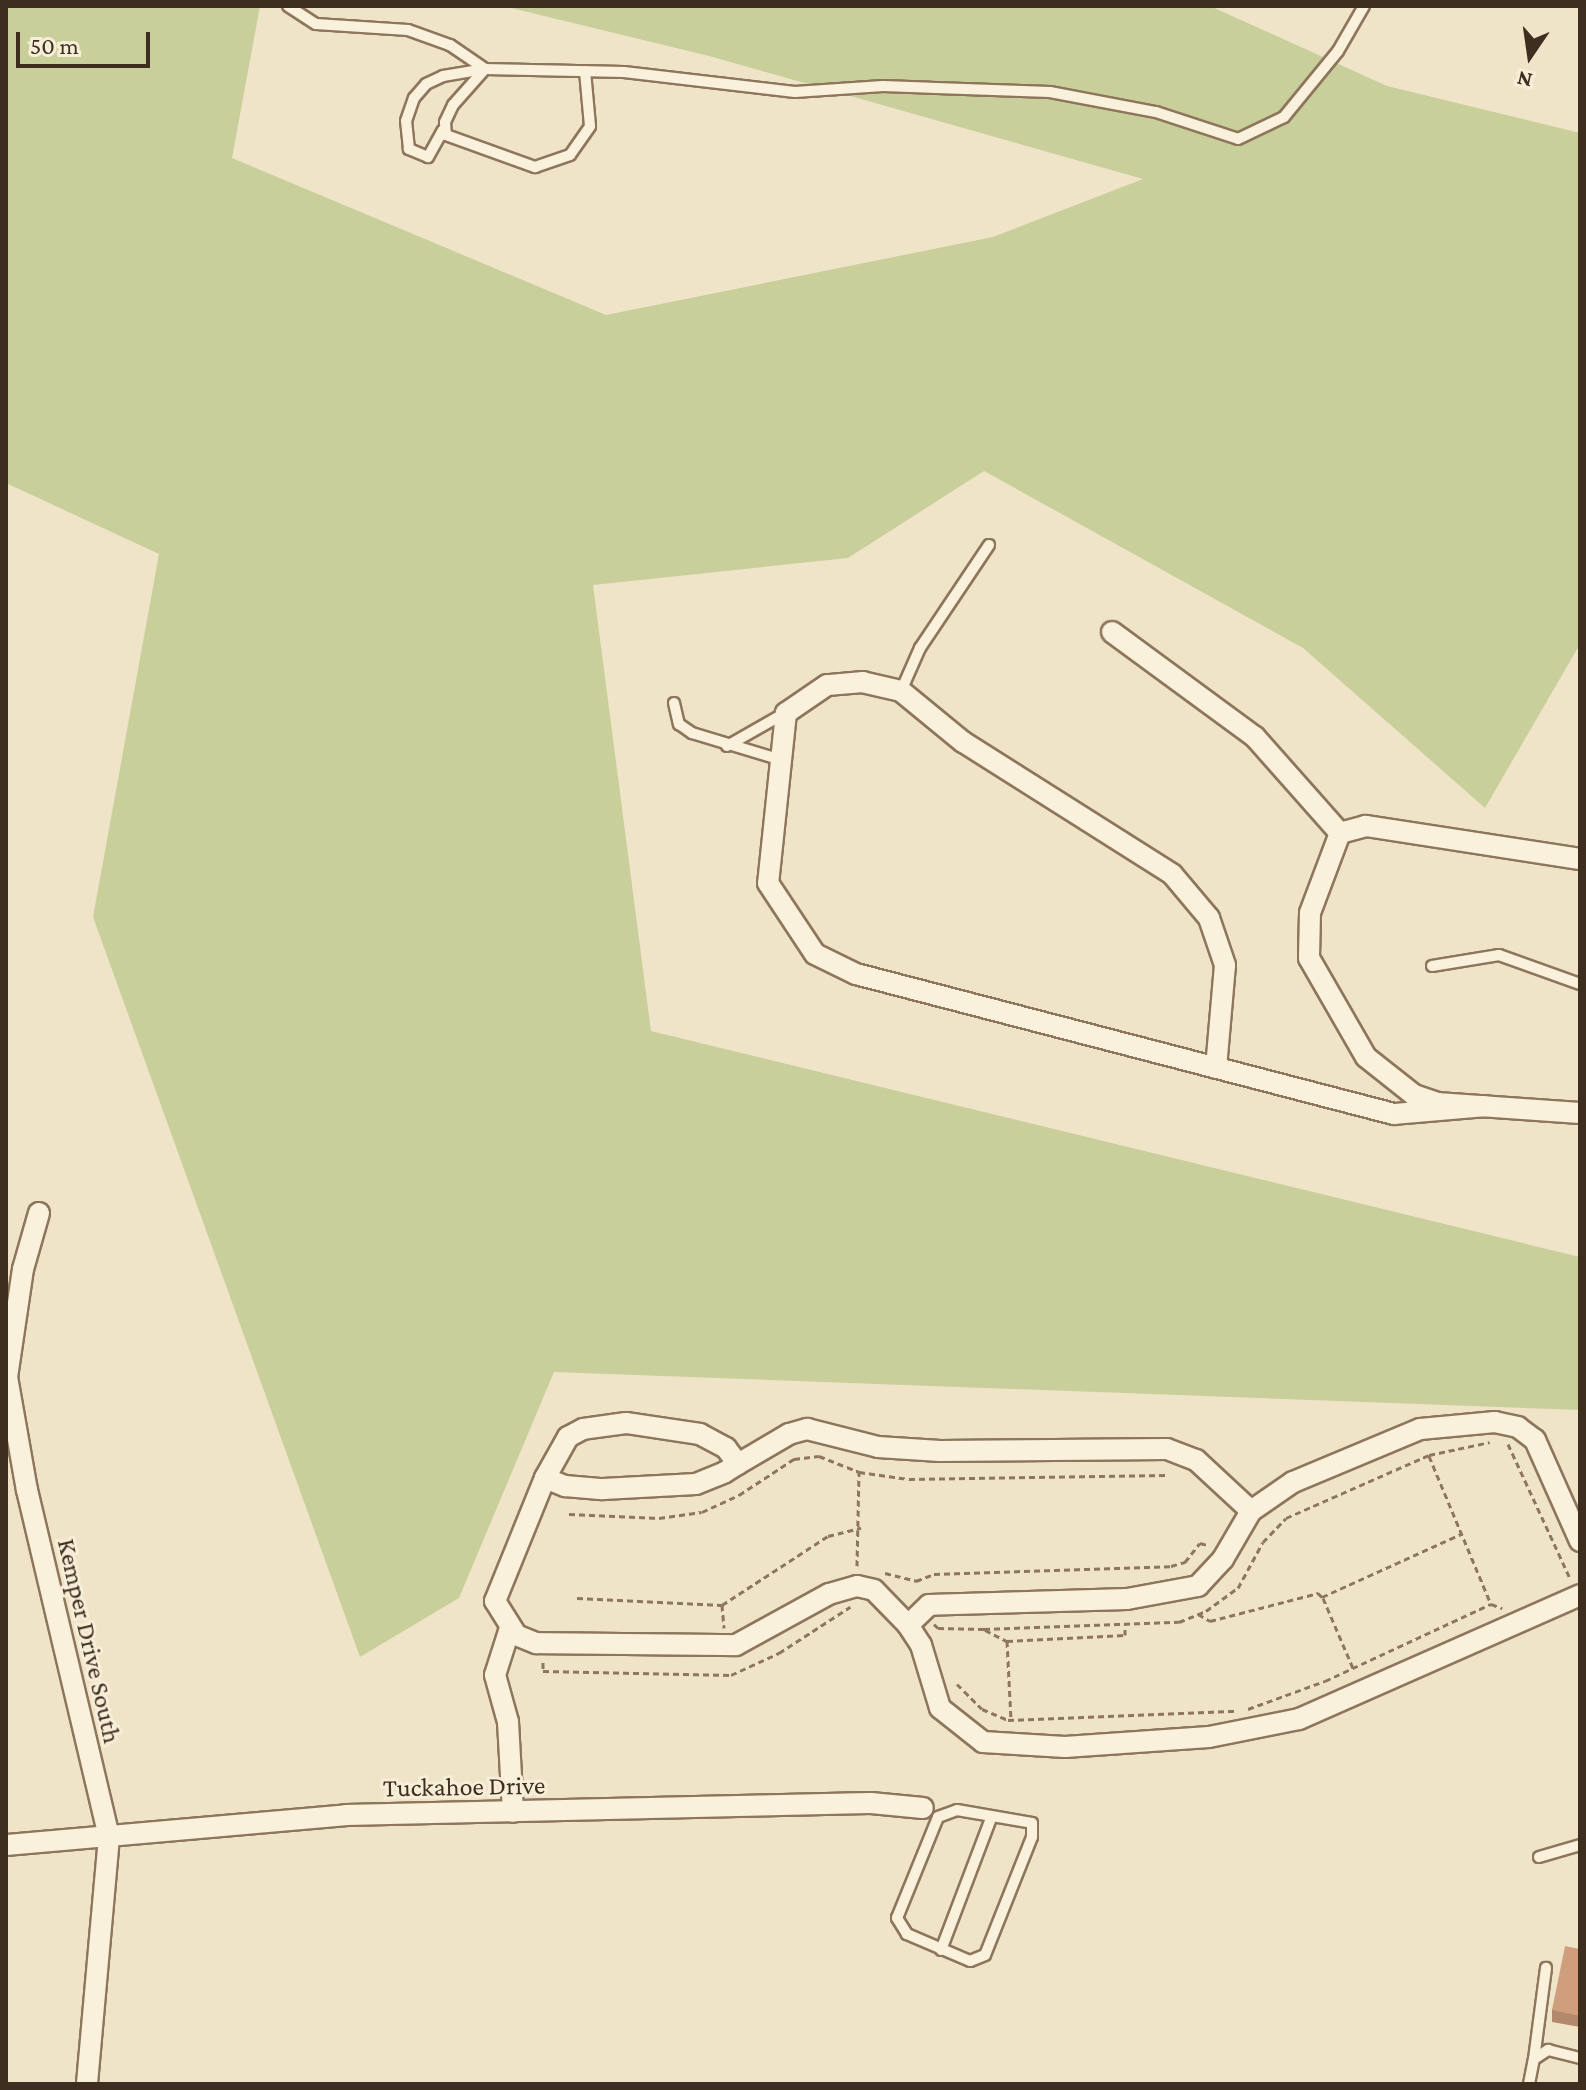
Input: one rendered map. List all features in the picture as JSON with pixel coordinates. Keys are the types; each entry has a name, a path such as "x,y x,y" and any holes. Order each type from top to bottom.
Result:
{"street":[{"path":"1112,632 1255,737 1340,833"},
{"path":"1216,1068 1225,965 1209,918 1172,874 963,742 901,691 863,682 827,685 786,713 778,759 779,810 768,883 815,954 856,974 1216,1068 1394,1114 1485,1106"},
{"path":"1340,833 1366,826 1580,859"},
{"path":"1340,833 1310,913 1309,958 1366,1057 1414,1095 1437,1103 1580,1113"},
{"name":"Kemper Drive South","path":"39,1213 23,1269 7,1377 27,1490 109,1837 87,2084"},
{"path":"908,1625 929,1605 1127,1599 1198,1586 1223,1559 1251,1511 1293,1482 1420,1429 1495,1422 1518,1427 1535,1440 1580,1541"},
{"path":"738,1464 726,1448 700,1434 626,1423 583,1429 568,1437 545,1478 498,1587 495,1601 510,1628 536,1643 713,1649 736,1645 829,1594 857,1586 874,1590 908,1625 921,1645 940,1708 983,1742 1065,1747 1209,1737 1299,1719 1577,1585"},
{"path":"545,1478 565,1486 659,1490 696,1484 807,1429 878,1447 940,1451 1167,1449 1196,1460 1251,1511"},
{"path":"510,1628 495,1675 508,1722 513,1812"},
{"name":"Tuckahoe Drive","path":"6,1845 346,1815 871,1803 931,1812"}],"lane":[{"path":"288,6 316,24 408,30 450,45 485,69"},
{"path":"485,69 453,105 428,157 409,149 406,121 414,98 443,76 485,69 585,71 795,92 883,86 1050,92 1156,112 1238,139 1284,117 1338,51 1364,6"},
{"path":"443,130 456,140 535,167 558,163 590,126 585,71"},
{"path":"901,691 920,648 989,545"},
{"path":"674,703 679,724 727,746 778,759"},
{"path":"727,746 786,713"},
{"path":"1432,966 1499,955 1580,984"},
{"path":"957,1810 992,1816 1032,1823 1032,1837 985,1955 970,1961 907,1934 897,1918 931,1812 957,1810"},
{"path":"941,1950 992,1816"},
{"path":"1539,1857 1580,1845"},
{"path":"1529,2084 1546,1968"},
{"path":"1534,2059 1548,2050 1580,2058"}],"path":[{"path":"932,1621 938,1628 984,1629 1179,1622 1198,1614 1238,1588 1263,1542 1286,1518 1429,1455 1476,1448 1505,1436 1577,1585 1558,1587"},
{"path":"1429,1455 1491,1604 1505,1610"},
{"path":"569,1514 659,1518 702,1512 794,1459 819,1456 859,1472 909,1479 1167,1475"},
{"path":"851,1574 857,1566 861,1528 859,1472"},
{"path":"577,1598 722,1605 828,1536 861,1528"},
{"path":"1322,1597 1461,1534"},
{"path":"876,1569 916,1581 934,1574 1171,1566 1185,1562 1200,1543 1213,1547"},
{"path":"857,1566 866,1567"},
{"path":"1198,1614 1210,1621 1318,1593 1353,1668"},
{"path":"957,1684 982,1709 1011,1720 1243,1710 1353,1668 1491,1604"},
{"path":"722,1605 725,1639"},
{"path":"984,1629 1007,1641 1125,1635 1125,1623"},
{"path":"1007,1641 1011,1720"},
{"path":"730,1667 731,1675"}],"green space":[{"path":"6,6 260,6 232,158 606,315 993,237 1143,179 709,56 503,6 1210,6 1387,86 1580,133 1580,644 1485,808 1303,648 984,471 848,558 593,585 651,1031 1580,1257 1580,1410 554,1372 459,1598 360,1657 93,917 159,554 6,483"}],"building":[{"path":"1565,1946 1580,1949 1580,2016 1552,2010"}]}
